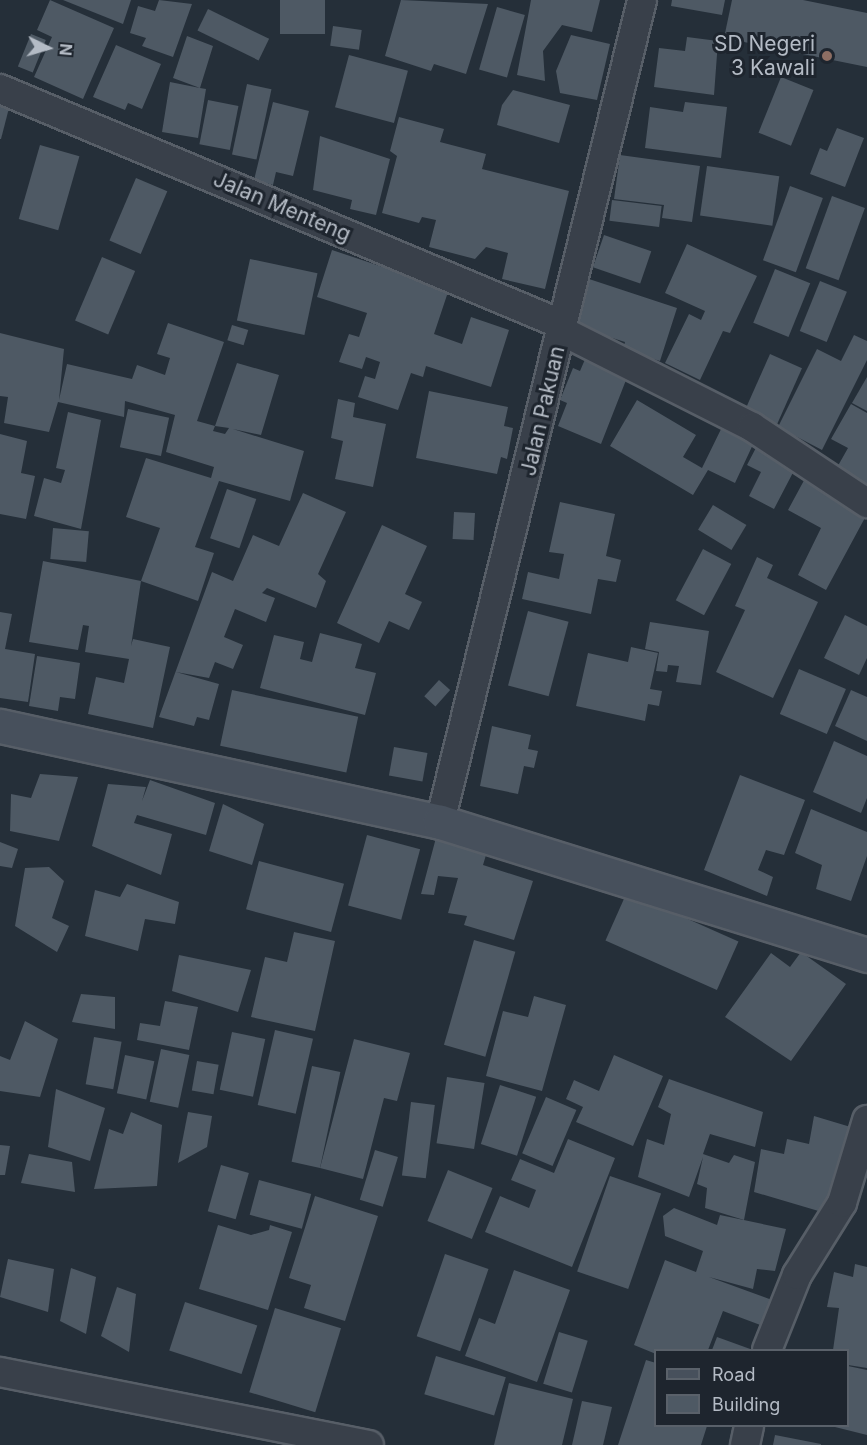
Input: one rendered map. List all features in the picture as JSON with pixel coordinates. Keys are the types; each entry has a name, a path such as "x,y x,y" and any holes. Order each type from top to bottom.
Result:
{"main road":[{"path":"0,726 440,822 867,955"}],"street":[{"name":"Jalan Pakuan","path":"440,822 642,0"},
{"name":"Jalan Menteng","path":"0,89 563,328 752,427 867,503"},
{"path":"767,1349 797,1275 842,1203 867,1120"},
{"path":"0,1372 369,1445"},
{"path":"745,1445 749,1427"}],"building":[{"path":"50,0 114,28 83,99 34,77 52,37 37,30"},
{"path":"63,0 131,0 123,24"},
{"path":"159,0 192,4 173,57 142,46 146,38 130,33 138,6 155,11"},
{"path":"280,0 325,0 325,34 280,34"},
{"path":"401,0 488,4 466,74 434,64 431,71 385,56"},
{"path":"531,0 600,0 592,32 562,25 543,51 545,81 517,75"},
{"path":"672,0 725,0 722,15 671,6"},
{"name":"SD Negeri 3 Kawali","path":"732,0 803,0 867,13 867,67 724,38"},
{"path":"497,7 525,15 507,77 479,69"},
{"path":"208,9 269,39 259,60 197,31"},
{"path":"333,26 362,30 359,50 330,46"},
{"path":"31,34 46,40 33,72 18,66"},
{"path":"571,35 610,44 597,100 560,93 556,71"},
{"path":"187,36 213,46 200,88 173,78"},
{"path":"687,37 718,41 714,95 654,87 659,48 685,51"},
{"path":"116,45 161,64 142,109 128,103 125,110 93,97"},
{"path":"349,55 408,71 394,123 335,107"},
{"path":"781,77 813,90 791,146 759,133"},
{"path":"170,82 206,89 198,138 162,132"},
{"path":"247,84 271,89 256,160 232,154"},
{"path":"513,90 570,105 559,143 497,125 502,105"},
{"path":"208,100 238,106 230,150 199,144"},
{"path":"273,102 309,111 293,176 276,172 273,185 254,180"},
{"path":"685,102 727,107 721,158 645,148 650,107 683,112"},
{"path":"0,105 9,108 1,139 0,139"},
{"path":"399,117 444,129 440,142 486,154 482,169 569,191 545,289 502,279 508,253 486,247 475,259 429,247 436,220 422,217 419,223 382,213 397,156 390,151"},
{"path":"837,128 864,138 845,187 810,174 820,148 827,151"},
{"path":"320,136 390,159 376,215 350,209 352,200 313,190"},
{"path":"40,145 79,156 58,230 19,219"},
{"path":"620,155 700,166 692,222 662,218 664,205 614,199"},
{"path":"707,166 779,176 772,226 700,216"},
{"path":"136,178 167,191 141,254 109,241"},
{"path":"790,186 823,198 796,272 763,260"},
{"path":"832,196 865,208 839,280 806,268"},
{"path":"612,200 662,206 659,227 609,221"},
{"path":"604,235 651,251 640,283 593,267"},
{"path":"687,244 757,276 730,333 723,331 700,380 665,363 689,314 701,320 705,311 665,293"},
{"path":"332,250 449,289 434,334 462,344 471,317 509,330 491,387 426,366 423,377 411,373 398,410 358,397 365,376 375,379 380,362 366,357 362,369 339,362 349,334 359,337 367,313 317,297"},
{"path":"102,257 135,271 108,335 75,321"},
{"path":"250,259 317,273 304,335 237,321"},
{"path":"775,269 810,283 789,337 753,323"},
{"path":"586,278 677,308 660,361 623,350 625,342 571,325"},
{"path":"820,281 847,292 827,342 800,331"},
{"path":"168,323 224,342 197,421 215,426 237,363 279,375 261,435 233,429 304,451 290,501 219,481 195,547 214,553 198,601 141,581 160,528 126,517 146,458 211,478 214,467 166,452 175,415 125,401 124,417 58,402 49,432 4,423 8,397 0,396 0,333 64,349 59,400 67,364 132,379 137,365 165,375 170,358 157,354","holes":["215,426 229,428 225,434 213,431"]},
{"path":"232,325 248,330 244,345 227,340"},
{"path":"854,335 867,341 867,360 822,450 778,427 817,349 841,361"},
{"path":"589,350 628,375 601,444 558,426 567,403 560,400 573,368 580,371"},
{"path":"770,354 802,368 777,424 745,410"},
{"path":"867,377 867,411 852,403"},
{"path":"429,391 508,407 504,426 513,428 507,459 501,457 497,474 416,458"},
{"path":"338,399 355,403 353,417 386,424 373,487 335,479 343,441 331,438"},
{"path":"637,400 696,435 683,457 702,468 724,423 756,438 735,483 708,470 693,495 610,446"},
{"path":"851,404 867,413 867,489 835,471 848,448 831,439"},
{"path":"128,409 169,418 161,456 120,447"},
{"path":"68,412 101,420 81,529 34,516 44,478 61,483 65,470 56,468"},
{"path":"0,434 27,441 21,473 35,476 26,519 0,514"},
{"path":"760,440 799,461 774,509 749,496 761,472 747,465"},
{"path":"808,473 867,514 826,590 798,575 821,528 788,510"},
{"path":"227,489 256,499 239,548 210,538"},
{"path":"303,493 346,512 318,574 326,581 316,608 267,588 262,593 275,598 266,622 235,609 224,637 243,645 233,669 215,662 209,678 176,672 219,684 209,720 197,717 194,726 159,717 212,572 233,581 253,535 279,546"},
{"path":"560,502 615,514 606,556 621,560 616,582 598,579 591,614 522,599 528,572 559,579 564,554 549,552"},
{"path":"713,505 746,525 731,550 698,530"},
{"path":"454,512 475,513 474,540 453,539"},
{"path":"382,525 427,546 405,594 422,602 409,630 389,621 379,643 337,623"},
{"path":"53,528 89,531 86,562 50,559"},
{"path":"703,549 731,564 704,615 676,600"},
{"path":"757,557 773,565 767,578 818,602 773,698 716,672 745,610 735,606"},
{"path":"43,561 141,581 131,646 133,639 170,647 153,728 88,714 96,677 124,683 129,659 85,652 89,626 83,625 78,650 29,642"},
{"path":"528,611 569,622 549,696 508,685"},
{"path":"0,612 12,614 5,649 35,654 28,702 0,698"},
{"path":"845,615 867,626 867,658 859,675 824,658"},
{"path":"650,622 709,631 701,685 676,682 679,666 668,665 667,672 656,671 659,652 645,649"},
{"path":"320,633 362,644 355,668 376,673 365,715 260,688 274,635 304,642 300,659 312,662"},
{"path":"631,647 658,653 650,689 662,691 659,706 648,704 645,721 576,706 588,653 628,662"},
{"path":"37,656 80,663 75,699 60,697 58,711 29,706"},
{"path":"799,669 846,689 827,734 780,714"},
{"path":"439,680 450,690 435,706 424,696"},
{"path":"232,690 358,717 346,773 220,746"},
{"path":"851,690 867,697 867,741 835,726"},
{"path":"492,726 531,735 528,749 538,751 534,768 524,766 518,794 480,786"},
{"path":"834,741 867,756 867,798 861,813 813,792"},
{"path":"394,747 427,753 422,781 389,776"},
{"path":"40,774 78,777 59,841 10,831 11,794 31,798"},
{"path":"740,775 805,800 784,855 766,850 758,870 773,877 767,896 704,870"},
{"path":"150,780 215,803 206,835 137,815 134,823 172,834 161,875 92,846 108,784 146,787 142,801"},
{"path":"223,804 264,824 252,865 209,851"},
{"path":"811,809 867,832 867,856 851,901 816,889 822,865 795,853"},
{"path":"437,834 489,845 483,865 533,881 514,940 464,925 467,916 448,913 458,878 438,876 434,895 421,894"},
{"path":"367,835 420,849 401,920 348,906"},
{"path":"0,842 18,849 12,868 0,866"},
{"path":"259,861 344,884 331,932 246,909"},
{"path":"49,867 64,881 52,918 69,926 57,952 15,926 25,868"},
{"path":"127,884 179,902 175,924 145,919 138,951 85,936 95,890 120,897"},
{"path":"627,892 738,942 717,990 605,940"},
{"path":"294,932 335,941 315,1031 251,1017 265,957 287,962"},
{"path":"474,940 515,952 485,1057 444,1045"},
{"path":"801,952 846,984 791,1061 725,1017 771,953 790,967"},
{"path":"179,955 251,970 238,1012 172,991"},
{"path":"81,994 115,997 115,1029 72,1022"},
{"path":"534,996 566,1005 542,1091 486,1076 503,1011 528,1017"},
{"path":"165,1001 198,1007 189,1050 137,1040 140,1023 160,1026"},
{"path":"25,1021 58,1039 40,1097 0,1091 0,1056 10,1060"},
{"path":"275,1030 313,1039 296,1114 258,1105"},
{"path":"232,1032 265,1039 253,1097 220,1090"},
{"path":"94,1037 122,1042 113,1089 86,1084"},
{"path":"354,1039 410,1053 397,1101 384,1098 363,1179 320,1168"},
{"path":"161,1049 189,1055 178,1108 150,1102"},
{"path":"125,1055 154,1061 146,1099 117,1093"},
{"path":"614,1055 663,1076 633,1146 576,1122 583,1107 566,1099 574,1080 599,1091"},
{"path":"197,1061 219,1065 213,1094 192,1091"},
{"path":"312,1066 340,1072 320,1168 292,1162"},
{"path":"447,1077 485,1083 474,1149 437,1143"},
{"path":"669,1079 763,1112 755,1147 710,1134 703,1154 729,1163 734,1155 755,1162 744,1220 705,1208 707,1188 697,1184 703,1157 689,1197 638,1177 647,1139 664,1145 671,1114 658,1107"},
{"path":"500,1085 536,1097 517,1156 481,1144"},
{"path":"56,1089 105,1108 90,1161 48,1147"},
{"path":"546,1097 576,1110 553,1166 522,1153"},
{"path":"411,1102 435,1105 426,1178 402,1175"},
{"path":"131,1112 162,1125 157,1186 94,1189 109,1129 123,1134"},
{"path":"188,1112 212,1116 207,1147 178,1163"},
{"path":"814,1116 854,1128 832,1215 754,1192 761,1149 784,1154 787,1139 809,1144"},
{"path":"568,1139 615,1158 572,1267 485,1232 500,1196 529,1208 536,1190 511,1180 520,1159 554,1173"},
{"path":"0,1145 10,1146 5,1175 0,1175"},
{"path":"375,1150 398,1157 383,1207 360,1200"},
{"path":"29,1154 72,1162 75,1192 21,1183"},
{"path":"221,1165 249,1173 236,1219 208,1211"},
{"path":"448,1170 493,1188 472,1239 427,1221"},
{"path":"610,1176 661,1194 628,1289 577,1271"},
{"path":"259,1180 311,1194 302,1229 250,1215"},
{"path":"315,1196 378,1216 345,1321 304,1308 311,1285 289,1278"},
{"path":"674,1208 717,1225 720,1215 786,1229 775,1271 757,1269 753,1289 709,1277 772,1300 763,1326 723,1311 708,1349 654,1349 654,1353 634,1345 665,1260 696,1272 703,1251 665,1236 663,1216"},
{"path":"218,1225 251,1235 269,1230 270,1225 292,1232 268,1310 199,1289"},
{"path":"445,1254 488,1269 460,1351 417,1336"},
{"path":"8,1259 54,1269 48,1312 0,1297"},
{"path":"855,1264 867,1267 867,1368 849,1365 849,1349 833,1349 839,1308 827,1307 834,1272 853,1277"},
{"path":"71,1268 96,1277 86,1334 60,1321"},
{"path":"514,1270 570,1290 537,1382 465,1356 479,1318 495,1324"},
{"path":"117,1287 136,1294 129,1352 101,1336"},
{"path":"185,1302 257,1325 242,1374 169,1351"},
{"path":"275,1308 341,1328 315,1412 249,1392"},
{"path":"559,1332 588,1341 572,1392 543,1384"},
{"path":"717,1337 750,1349 712,1349"},
{"path":"436,1356 506,1377 494,1416 424,1394"},
{"path":"646,1360 654,1362 654,1427 707,1427 701,1445 618,1445"},
{"path":"849,1366 867,1370 867,1435 835,1427 849,1427"},
{"path":"509,1383 573,1399 562,1445 494,1445"},
{"path":"582,1401 612,1407 603,1445 572,1445"},
{"path":"775,1435 821,1444 821,1445 773,1445"}],"place":[{"name":"SD Negeri 3 Kawali","path":"827,56"}]}
